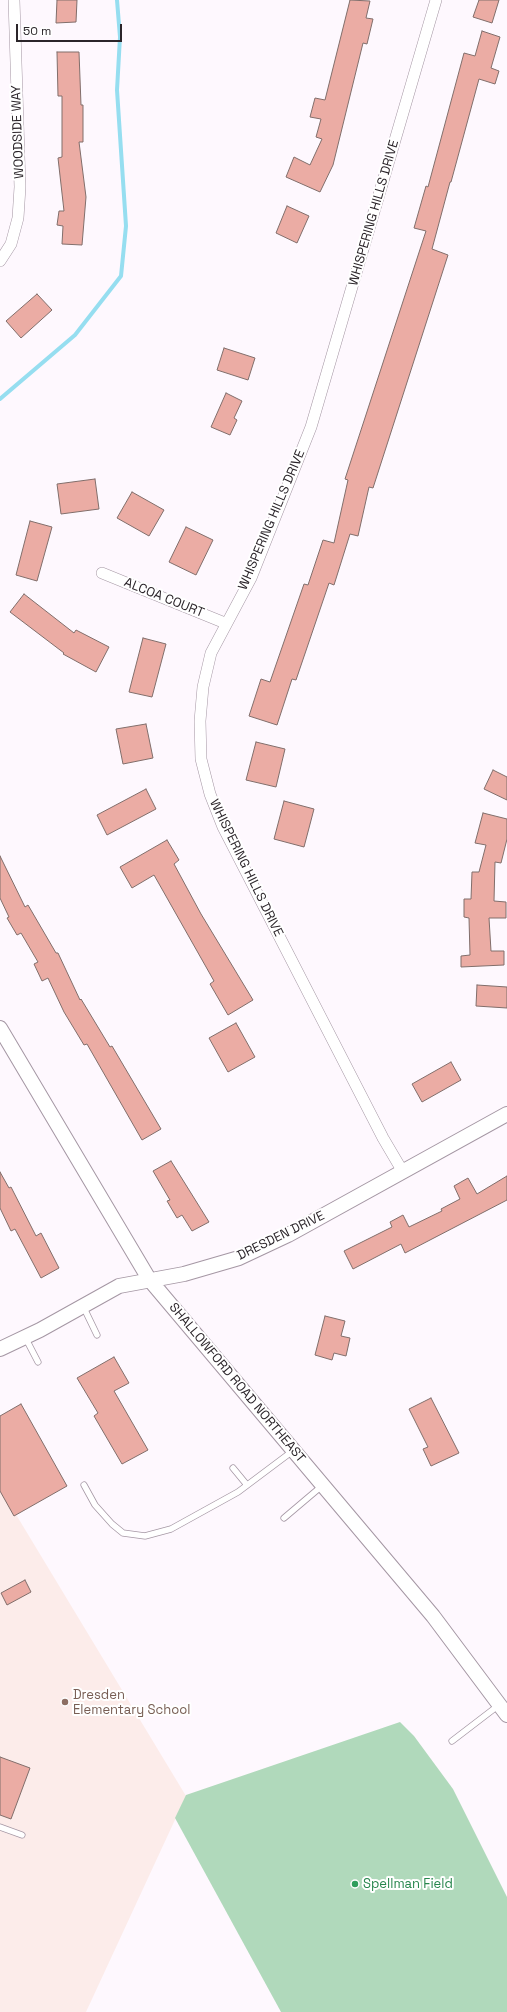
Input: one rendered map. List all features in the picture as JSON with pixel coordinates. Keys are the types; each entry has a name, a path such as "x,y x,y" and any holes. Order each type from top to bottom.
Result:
{"street":[{"name":"WOODSIDE WAY","path":"0,261 10,244 18,218 20,187 14,0"},
{"name":"WHISPERING HILLS DRIVE","path":"403,1172 383,1138 223,828 210,794 201,759 200,721 203,688 211,653 225,624 251,578 311,427 436,0"},
{"name":"ALCOA COURT","path":"102,573 225,624"},
{"name":"SHALLOWFORD ROAD NORTHEAST","path":"0,1028 149,1279 433,1616 503,1710"},
{"name":"DRESDEN DRIVE","path":"0,1349 119,1286 149,1279 184,1274 239,1258 288,1235 507,1114"}],"lane":[{"path":"83,1305 97,1334"},
{"path":"25,1337 38,1362"},
{"path":"84,1485 95,1505 112,1524 123,1533 145,1536 171,1529 247,1485 294,1450"},
{"path":"233,1468 247,1485"},
{"path":"284,1518 324,1485"},
{"path":"452,1741 503,1710"},
{"path":"0,1827 22,1835"}],"shaded area":[{"name":"Dresden Elementary School","path":"0,1488 186,1796 86,2012 0,2012"}],"green space":[{"name":"Spellman Field","path":"400,1722 414,1736 453,1789 507,1897 507,2012 281,2012 175,1818 186,1795"}],"building":[{"path":"57,0 77,0 76,22 56,23"},
{"path":"350,0 370,1 366,18 373,19 367,44 363,43 333,165 320,192 286,177 294,157 310,165 322,139 316,137 321,119 310,117 315,98 325,100"},
{"path":"479,0 499,0 492,23 473,17"},
{"path":"482,31 500,37 491,68 499,71 495,84 479,79 450,182 432,249 448,255 373,488 369,487 358,536 350,534 334,585 329,583 296,680 292,679 277,725 249,716 261,679 270,682 304,584 308,585 323,540 334,543 348,480 345,479 426,231 414,228 426,186 428,187 464,53 475,56"},
{"path":"57,52 79,52 81,105 83,105 83,142 79,142 86,197 82,245 62,244 63,226 57,225 59,211 64,211 58,158 62,157 62,96 58,96"},
{"path":"287,206 309,216 297,243 276,233"},
{"path":"37,294 52,310 21,338 6,321"},
{"path":"224,348 255,358 248,380 217,370"},
{"path":"226,393 242,401 234,418 237,420 230,435 211,427"},
{"path":"95,479 99,509 61,514 57,484"},
{"path":"132,492 164,510 149,536 117,518"},
{"path":"30,521 52,527 37,581 16,575"},
{"path":"186,527 213,540 196,575 169,562"},
{"path":"24,594 74,633 76,630 109,647 96,672 63,654 64,653 10,612"},
{"path":"143,638 166,644 152,697 129,692"},
{"path":"146,724 153,758 123,764 116,729"},
{"path":"256,742 285,749 276,787 246,780"},
{"path":"493,770 507,777 507,800 484,789"},
{"path":"146,789 156,809 107,835 97,815"},
{"path":"284,801 314,809 304,847 274,839"},
{"path":"483,813 507,819 507,839 501,863 495,862 494,901 506,902 506,918 489,918 491,951 504,951 504,965 461,967 461,956 470,955 469,918 464,917 464,899 471,899 472,872 479,872 486,845 475,843"},
{"path":"167,840 179,860 174,864 201,914 253,1000 228,1015 210,984 214,981 154,875 132,888 120,867"},
{"path":"0,856 25,907 28,905 56,953 58,953 80,1000 81,999 110,1047 112,1046 161,1129 142,1140 87,1044 84,1045 64,1012 48,978 42,981 34,964 38,962 21,933 17,935 7,918 9,917 0,898"},
{"path":"477,985 507,987 507,1008 476,1006"},
{"path":"236,1023 255,1057 228,1072 209,1038"},
{"path":"451,1062 461,1080 422,1102 412,1084"},
{"path":"171,1161 209,1222 192,1231 182,1215 177,1218 167,1201 170,1200 153,1171"},
{"path":"0,1172 9,1188 11,1187 36,1236 41,1233 59,1268 41,1278 15,1229 11,1231 0,1208"},
{"path":"507,1176 507,1200 405,1253 401,1244 353,1269 344,1251 392,1227 390,1222 403,1215 409,1227 442,1211 441,1209 460,1199 454,1186 468,1178 477,1194"},
{"path":"325,1316 345,1321 341,1336 350,1338 346,1356 334,1353 332,1360 315,1355"},
{"path":"114,1357 129,1383 114,1391 148,1450 122,1464 94,1416 98,1413 77,1378"},
{"path":"431,1398 459,1453 431,1466 423,1449 428,1447 409,1409"},
{"path":"21,1404 67,1486 14,1516 0,1491 0,1416"},
{"path":"25,1580 31,1592 7,1605 1,1593"},
{"path":"0,1757 30,1768 11,1819 0,1815"}],"waterway":[{"path":"0,399 75,335 121,276 126,226 117,90 120,37 117,0"}],"place":[{"name":"Dresden Elementary School","path":"65,1702"},
{"name":"Spellman Field","path":"355,1884"}]}
